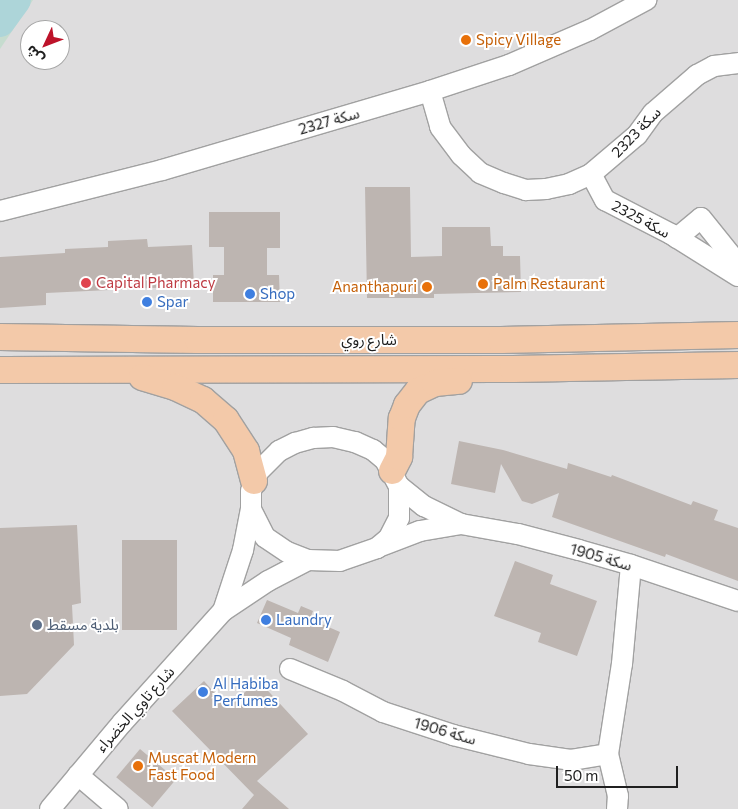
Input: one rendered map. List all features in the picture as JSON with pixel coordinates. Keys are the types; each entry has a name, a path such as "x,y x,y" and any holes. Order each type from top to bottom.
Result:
{"main road":[{"name":"شارع روي","path":"0,337 198,340 501,340 738,335"},
{"name":"شارع روي","path":"0,370 513,369 738,365"},
{"path":"696,366 738,372"},
{"path":"87,369 140,377 175,387 203,400 226,420 241,443 246,451 254,481"},
{"path":"395,478 399,457 402,418 407,405 418,391 435,383 481,379 513,369"}],"street":[{"name":"سكة 2327","path":"0,211 162,170 430,91 509,65 590,30 646,0"},
{"name":"سكة 2323","path":"430,91 440,128 461,155 480,173 526,190 546,189 569,184 591,174 630,142 653,113 697,75 714,66 738,63"},
{"name":"سكة 2325","path":"591,174 605,200 677,238 738,276"},
{"name":"سكة 2325","path":"677,238 701,218 738,264"},
{"path":"333,437 355,442 374,450 384,460 395,478 399,518 389,538 377,548 340,561 308,560 286,552 265,537 251,510 251,491 254,481 263,466 278,451 314,438 333,437"},
{"name":"سكة 1905","path":"395,478 424,506 461,524 518,534 631,565 738,601"},
{"name":"شارع تاوي الخضراء","path":"223,611 243,550 251,510"},
{"name":"سكة 1905","path":"377,548 420,531 461,524"},
{"name":"شارع تاوي الخضراء","path":"50,809 122,723 223,611 268,581 308,560"},
{"path":"617,809 618,796 608,754 622,664 631,565"},
{"name":"سكة 1906","path":"290,669 343,691 383,712 453,735 529,754 571,760 608,754"},
{"path":"78,775 118,809"}],"shaded area":[{"path":"0,0 738,0 738,809 0,809"}],"green space":[{"path":"0,0 33,0 0,49"}],"building":[{"path":"365,187 410,187 411,257 442,256 442,227 490,227 491,246 503,246 503,256 520,256 521,292 434,294 434,298 367,298"},
{"path":"209,212 280,212 280,248 267,248 267,275 279,275 280,302 213,302 213,275 224,275 224,247 209,247"},
{"path":"147,239 148,247 192,245 194,286 46,293 46,305 0,308 0,257 65,253 65,249 108,247 108,241"},
{"path":"459,441 503,450 567,469 568,463 611,477 612,475 691,505 693,501 718,510 714,520 738,528 738,581 666,554 665,557 552,517 559,493 532,504 522,501 501,464 495,493 451,484"},
{"name":"بلدية مسقط","path":"77,525 81,603 72,605 74,645 27,694 0,696 0,528"},
{"path":"122,540 177,540 177,630 122,630"},
{"path":"515,561 553,575 550,584 597,601 577,656 538,642 541,633 494,616"},
{"path":"267,600 298,613 301,606 313,611 310,619 340,632 328,662 289,645 291,638 257,623"},
{"path":"258,680 308,734 257,781 289,809 242,809 254,795 172,711 204,681 228,708"},
{"path":"140,749 176,779 152,808 116,777"}],"waterway":[{"path":"0,22 16,0"}],"place":[{"name":"Spicy Village","path":"466,40"},
{"name":"Capital Pharmacy","path":"86,283"},
{"name":"Palm Restaurant","path":"483,284"},
{"name":"Ananthapuri","path":"427,287"},
{"name":"Shop","path":"250,294"},
{"name":"Spar","path":"147,302"},
{"name":"Laundry","path":"266,620"},
{"name":"بلدية مسقط","path":"37,625"},
{"name":"Al Habiba Perfumes","path":"203,692"},
{"name":"Muscat Modern Fast Food","path":"138,766"}]}
